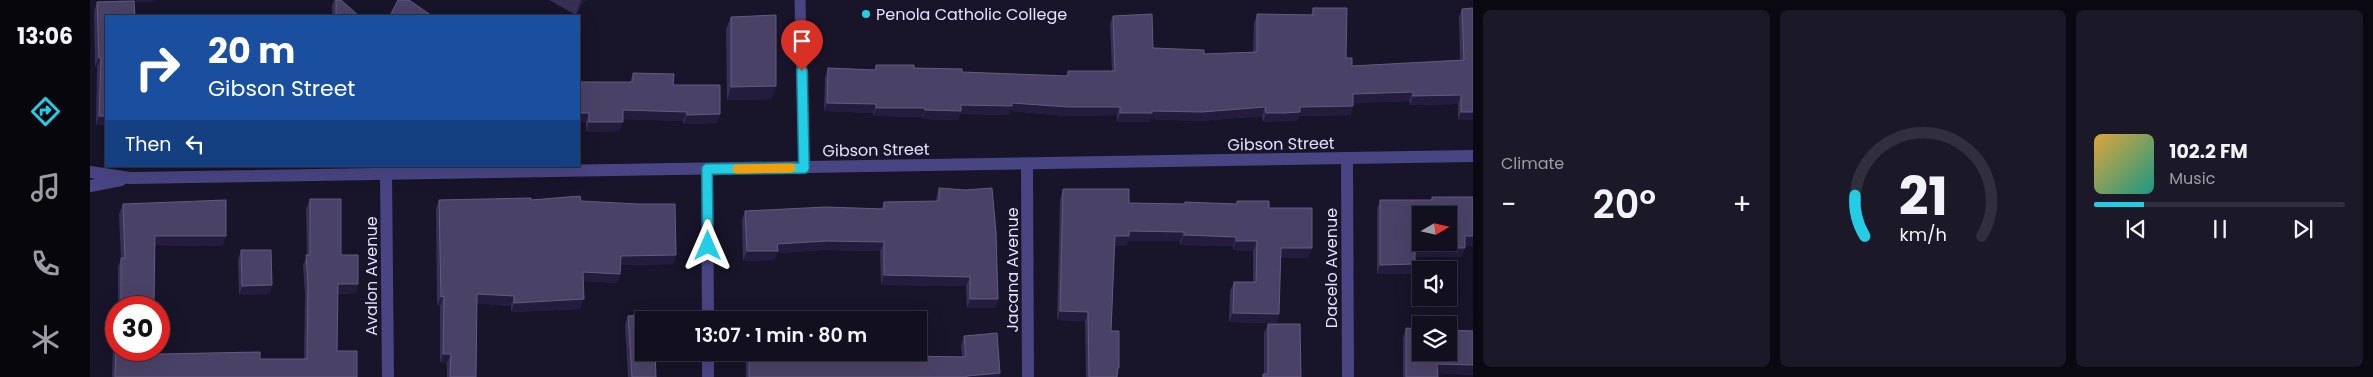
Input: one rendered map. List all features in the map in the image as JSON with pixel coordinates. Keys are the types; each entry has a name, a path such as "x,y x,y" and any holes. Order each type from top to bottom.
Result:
{"street":[{"name":"Gibson Street","path":"90,172 130,178 1473,156"},
{"name":"Dacelo Avenue","path":"1347,159 1348,377"},
{"name":"Jacana Avenue","path":"1027,164 1028,377"},
{"path":"707,169 708,311"},
{"name":"Avalon Avenue","path":"386,174 388,377"},
{"name":"Gibson Street","path":"90,186 130,178"},
{"path":"708,361 708,377"}],"lane":[{"path":"800,0 804,168"}],"building":[{"path":"336,0 341,0 358,15 336,15"},
{"path":"398,0 409,0 431,15 390,15"},
{"path":"134,1 135,15 105,15 105,116 99,116 101,58 99,58 97,2"},
{"path":"1313,8 1347,8 1346,58 1352,58 1352,66 1464,60 1462,9 1473,8 1473,112 1461,112 1461,95 1413,96 1413,92 1353,94 1353,106 1300,107 1300,112 1284,113 1266,113 1265,107 1202,112 1152,111 1152,113 1120,113 1120,107 1068,107 1012,103 1012,106 961,105 961,111 925,110 925,108 876,108 876,104 827,103 828,68 876,70 876,65 914,65 914,68 962,69 962,72 1068,76 1068,71 1115,71 1113,16 1152,14 1153,48 1204,50 1204,54 1257,52 1257,14 1313,15"},
{"path":"776,15 776,86 731,87 731,17"},
{"path":"633,73 674,74 673,85 720,85 720,114 687,115 687,112 623,110 623,122 589,122 589,113 580,113 580,82 633,82"},
{"path":"939,188 965,190 992,188 996,232 998,299 970,299 970,277 884,275 884,242 827,241 777,244 778,251 747,251 745,211 826,207 884,209 884,202 939,201"},
{"path":"1063,189 1129,189 1129,203 1185,204 1185,202 1237,204 1237,201 1269,201 1269,208 1312,208 1312,248 1281,248 1279,314 1233,313 1234,282 1256,282 1257,241 1236,241 1236,237 1184,235 1184,232 1129,231 1129,236 1115,236 1111,331 1119,331 1119,368 1117,377 1089,377 1088,312 1060,311"},
{"path":"580,196 581,201 675,204 676,255 621,256 620,274 583,272 584,299 514,303 514,296 477,294 476,377 450,377 451,354 443,354 444,296 441,297 439,200 531,198 531,200"},
{"path":"1432,197 1473,197 1473,236 1465,236 1465,248 1458,248 1458,206 1412,206 1412,251 1415,251 1415,261 1412,261 1412,264 1380,265 1380,200 1432,200"},
{"path":"310,199 341,199 341,255 358,255 358,284 338,284 337,351 357,351 357,377 115,377 116,361 170,361 170,354 260,352 260,359 307,359 308,284 306,255 310,255"},
{"path":"226,200 226,236 155,236 154,296 121,296 121,258 125,258 123,204"},
{"path":"241,250 271,250 272,285 242,286"},
{"path":"628,316 635,316 635,361 655,361 656,377 632,377"},
{"path":"1268,324 1300,324 1301,377 1263,377 1263,374 1268,374"},
{"path":"1406,328 1412,328 1412,361 1457,361 1457,330 1473,331 1473,365 1437,364 1438,377 1406,377"},
{"path":"997,333 1000,373 967,377 749,377 749,361 927,361 927,356 966,357 964,336"}],"slow traffic":[{"path":"737,169 791,168"}],"place":[{"name":"Penola Catholic College","path":"866,14"}],"route":[{"path":"708,246 707,169 804,168 802,71"}]}
